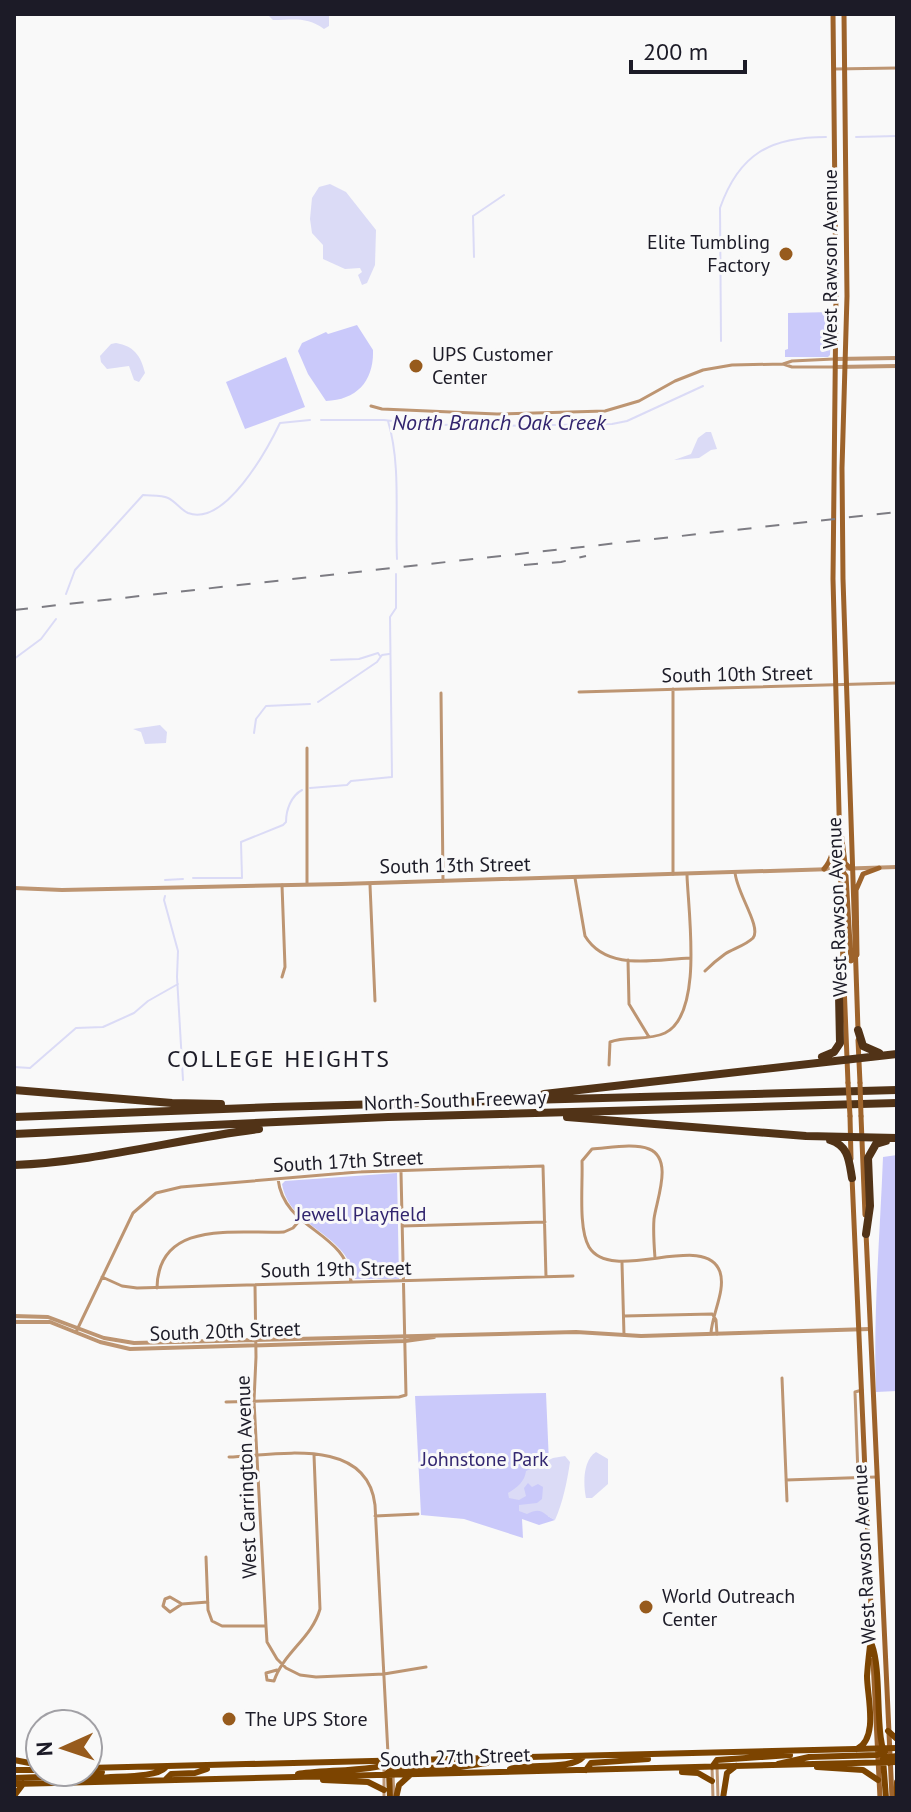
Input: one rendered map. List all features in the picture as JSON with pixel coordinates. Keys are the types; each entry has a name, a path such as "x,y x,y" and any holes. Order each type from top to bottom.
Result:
{"highway":[{"path":"784,1065 827,1055 839,1046 839,995 843,964"},
{"path":"858,1030 865,1048 892,1054"},
{"path":"468,1101 597,1090 847,1057 892,1054"},
{"path":"14,1090 172,1103 274,1107"},
{"name":"North-South Freeway","path":"14,1117 897,1090"},
{"name":"North-South Freeway","path":"14,1134 509,1114 897,1103"},
{"path":"509,1114 806,1136 897,1139"},
{"path":"14,1165 69,1160 202,1136 308,1123"},
{"path":"806,1136 843,1146 852,1178"},
{"path":"866,1234 870,1206 869,1154 878,1143 897,1139"}],"main road":[{"name":"West Rawson Avenue","path":"833,14 833,535 840,869 872,1645"},
{"name":"West Rawson Avenue","path":"844,14 846,359 842,512 850,868 888,1731 886,1756 878,1780 880,1798"},
{"path":"835,200 846,200"},
{"path":"839,765 850,765"},
{"path":"824,869 835,846 839,808 850,805"},
{"path":"839,827 844,842 845,863 850,868"},
{"path":"855,974 858,942 856,890 863,874 879,868"},
{"path":"840,869 846,876 849,944 855,974"},
{"path":"871,1586 881,1586"},
{"path":"855,1749 863,1745 869,1731 867,1676 872,1630"},
{"path":"872,1645 879,1680 892,1798"},
{"path":"888,1731 897,1739"},
{"name":"South 27th Street","path":"104,1781 307,1777 389,1769 411,1774 643,1768 801,1751 855,1749 886,1756"},
{"path":"586,1770 591,1763 632,1762 655,1756"},
{"name":"South 27th Street","path":"104,1768 389,1769 460,1767 502,1759 655,1756 737,1766 806,1765 886,1756"},
{"path":"774,1765 809,1757 886,1756"},
{"path":"507,1771 527,1765 574,1764 583,1757"},
{"path":"806,1765 863,1770 878,1780"},
{"path":"718,1798 727,1773 737,1766"},
{"path":"166,1779 171,1774 195,1773 211,1767"},
{"path":"104,1777 157,1774 165,1768"},
{"path":"643,1768 698,1773 712,1781"},
{"path":"14,1778 68,1776 121,1769"},
{"path":"289,1777 333,1769 389,1769 390,1796"},
{"path":"390,1796 411,1774"},
{"path":"307,1777 368,1782 390,1796"},
{"path":"892,1798 897,1782"},
{"name":"South 27th Street","path":"14,1784 23,1784"},
{"path":"14,1796 23,1784"}],"street":[{"path":"834,69 897,68"},
{"path":"371,406 497,414 605,411 639,401 703,370 792,361 897,358"},
{"path":"783,364 792,367 897,366"},
{"name":"South 10th Street","path":"579,692 897,683"},
{"path":"673,689 673,875"},
{"path":"441,693 443,881"},
{"path":"307,748 307,884"},
{"name":"South 13th Street","path":"14,888 62,890 370,883 897,867"},
{"path":"705,971 725,954 752,939 755,932 755,921 739,892 735,872"},
{"path":"609,1065 608,1048 612,1040 649,1037 670,1030 685,1004 691,987 687,875"},
{"path":"575,878 585,936 604,956 628,960 690,958"},
{"path":"370,883 375,1001"},
{"path":"282,885 285,967 282,977"},
{"path":"628,960 629,1004 649,1037"},
{"path":"655,1258 654,1218 663,1173 661,1162 654,1152 645,1148 592,1149 582,1161 584,1232 594,1253 604,1259 622,1261 694,1256 708,1258 716,1264 721,1274 714,1335"},
{"name":"South 17th Street","path":"102,1277 133,1213 156,1193 181,1187 401,1171 543,1166 545,1222"},
{"path":"226,1402 406,1395 401,1171"},
{"path":"278,1179 283,1200 300,1220 344,1256 351,1283"},
{"path":"157,1288 159,1272 166,1257 183,1239 200,1235 284,1232 300,1220"},
{"path":"402,1226 545,1222 546,1277"},
{"path":"622,1261 624,1335"},
{"name":"South 19th Street","path":"102,1277 132,1288 157,1288 573,1276"},
{"path":"77,1329 102,1277"},
{"name":"West Carrington Avenue","path":"255,1285 254,1401 267,1642 281,1664"},
{"path":"624,1316 714,1314"},
{"name":"South 20th Street","path":"14,1319 48,1317 125,1343 256,1343 589,1332 714,1335 870,1329"},
{"path":"782,1378 787,1501"},
{"path":"859,1503 855,1392 862,1390"},
{"path":"277,1670 312,1629 320,1609 314,1455"},
{"path":"229,1457 314,1455 340,1458 358,1470 371,1489 389,1769"},
{"path":"786,1480 876,1477"},
{"path":"375,1516 418,1514"},
{"path":"206,1557 210,1618 218,1625 266,1626"},
{"path":"182,1604 172,1612 166,1611 163,1606 168,1598 182,1604 208,1602"},
{"path":"281,1664 295,1673 310,1677 384,1674 426,1667"},
{"path":"716,1762 712,1781 718,1798"},
{"path":"716,1762 718,1798"}],"green space":[{"path":"832,312 828,357 785,357 785,350 788,349 788,313"},
{"path":"357,325 373,350 367,379 355,393 326,401 308,374 298,351 302,343 326,332"},
{"path":"286,357 305,407 245,429 226,382"},
{"path":"897,1155 897,1391 876,1392 876,1304 883,1157"},
{"name":"Jewell Playfield","path":"397,1173 399,1279 355,1279 350,1263 341,1250 296,1211 287,1199 282,1184 285,1181"},
{"name":"Johnstone Park","path":"546,1393 551,1510 548,1516 555,1520 539,1525 522,1519 523,1538 464,1519 421,1515 415,1396"}],"shaded area":[{"path":"267,14 329,14 329,26 324,29 305,20 273,20"},
{"path":"330,184 346,192 376,230 375,265 367,283 362,285 358,275 362,272 360,268 345,269 323,259 323,245 312,233 312,198 319,187"},
{"path":"116,343 132,349 139,357 145,373 139,382 134,380 129,366 107,369 101,362 100,356"},
{"path":"711,432 717,449 699,458 674,460 691,454 698,438"},
{"path":"160,725 167,732 166,743 145,744 141,732 133,729"},
{"path":"596,1452 608,1459 608,1484 592,1498 586,1498 586,1466"},
{"path":"565,1456 570,1462 555,1520 539,1511 527,1514 519,1511 519,1505 537,1503 542,1499 543,1487 538,1484 532,1487 528,1483 524,1488 526,1496 519,1500 509,1498 508,1493 520,1484 526,1471 553,1458"}],"waterway":[{"name":"North Branch Oak Creek","path":"856,137 897,136"},
{"name":"North Branch Oak Creek","path":"721,341 720,208 728,189 747,162 759,152 788,140 826,137"},
{"path":"474,257 473,216 504,195"},
{"name":"North Branch Oak Creek","path":"321,420 485,426 612,424 627,421 703,386"},
{"name":"North Branch Oak Creek","path":"66,594 75,570 143,495 168,498 188,513 202,514 216,509 230,498 255,467 280,423 310,420"},
{"path":"388,421 396,472 397,559"},
{"path":"310,788 392,777 390,617 396,608 396,574"},
{"name":"North Branch Oak Creek","path":"14,659 41,639 56,619"},
{"path":"331,660 359,659 378,653 380,656"},
{"path":"318,702 377,662 382,655 389,654"},
{"path":"254,733 256,719 266,706 310,704"},
{"path":"193,878 242,878 241,842 283,825 292,800 302,790"},
{"path":"165,880 183,879"},
{"path":"165,896 178,951 183,1080"},
{"path":"14,1067 30,1068 76,1028 103,1027 134,1013 178,984"}],"railway":[{"path":"14,610 897,512"},
{"path":"524,565 586,556"}],"place":[{"name":"Elite Tumbling Factory","path":"786,254"},
{"name":"UPS Customer Center","path":"416,366"},
{"name":"World Outreach Center","path":"646,1607"},
{"name":"The UPS Store","path":"229,1719"}],"district":[{"name":"COLLEGE HEIGHTS","path":"279,1058"}]}
